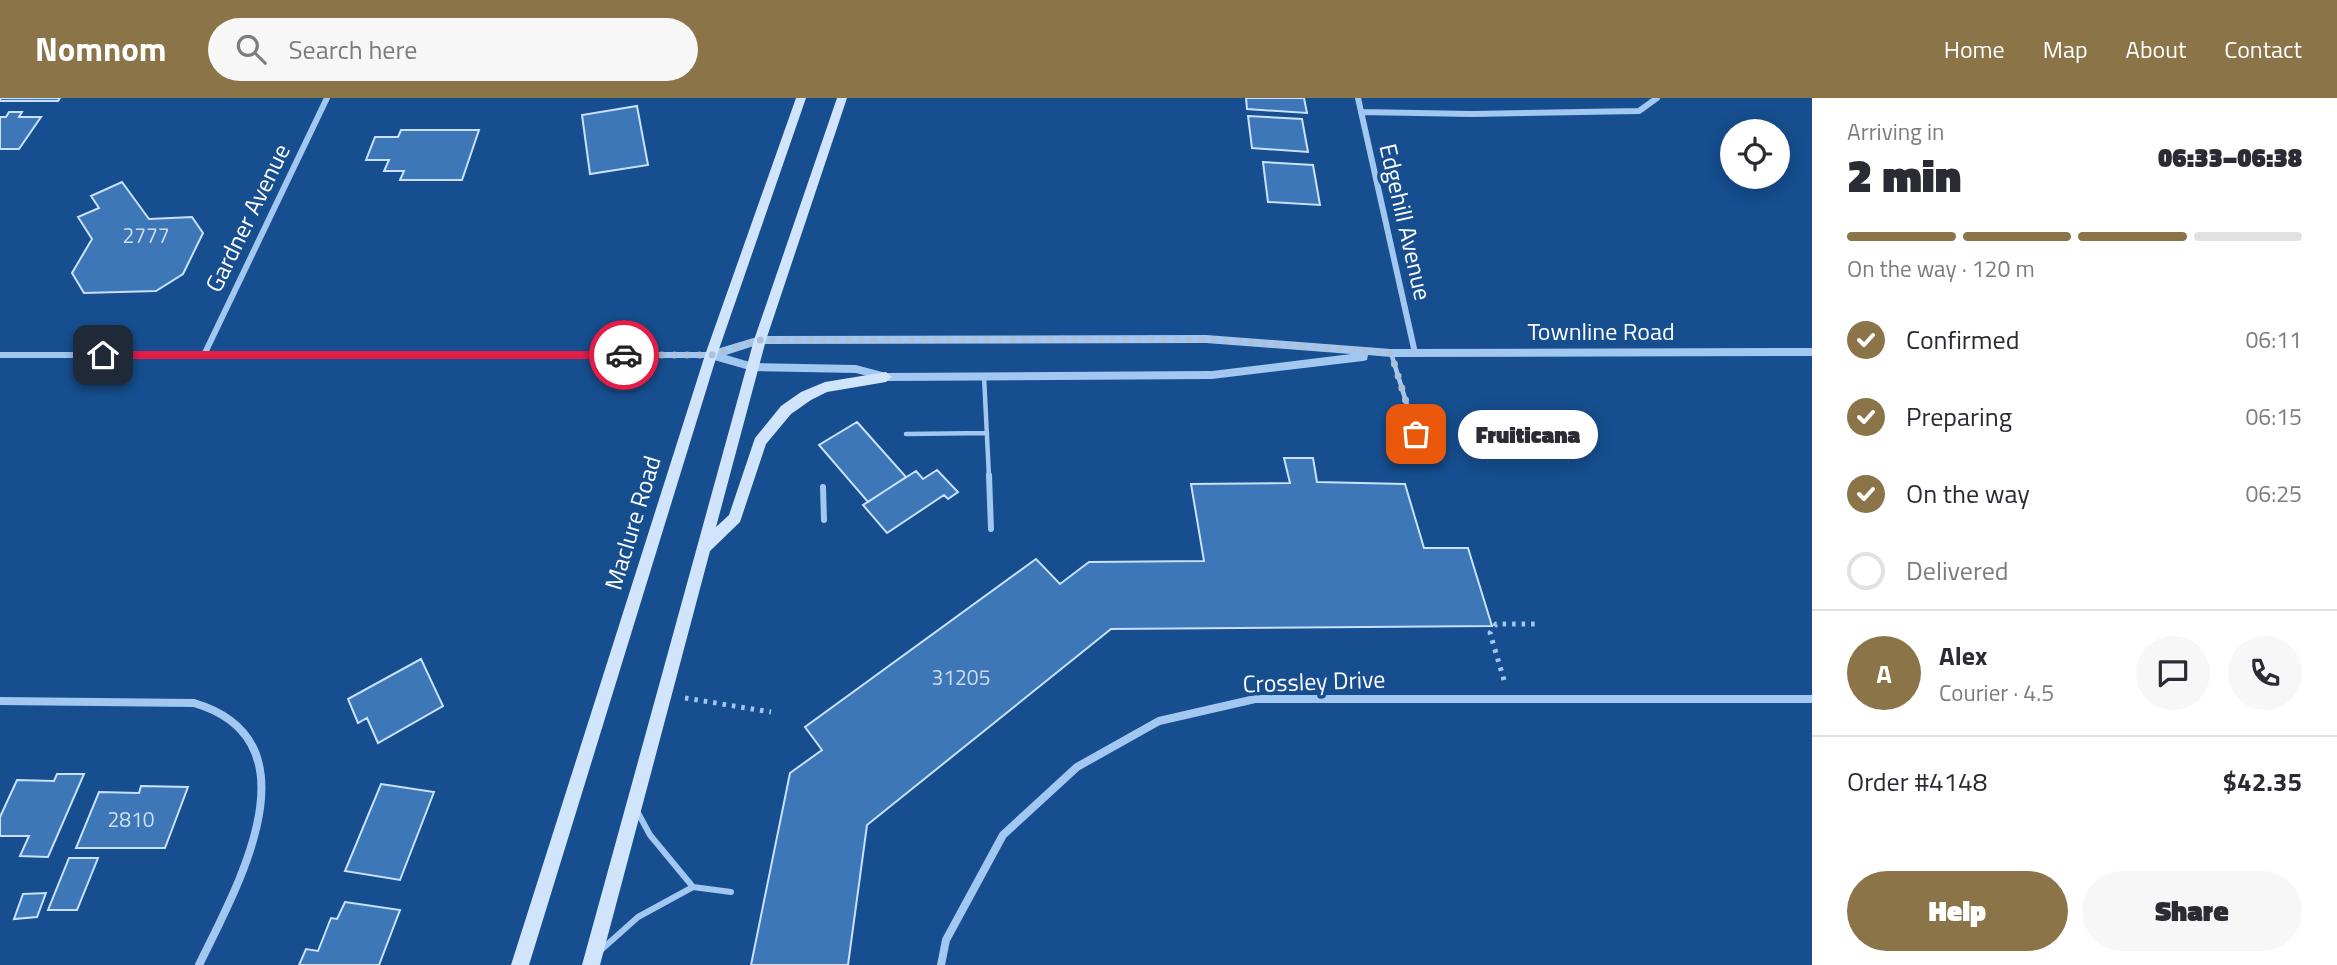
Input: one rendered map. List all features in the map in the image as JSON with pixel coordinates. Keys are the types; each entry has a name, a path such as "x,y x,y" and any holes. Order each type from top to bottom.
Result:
{"main road":[{"name":"Maclure Road","path":"520,965 711,355 801,98"},
{"path":"592,961 752,366 842,98"},
{"path":"704,548 735,518 760,442 786,410 825,387 886,377"}],"street":[{"name":"Gardner Avenue","path":"204,355 327,98"},
{"name":"Edgehill Avenue","path":"1358,98 1415,353"},
{"path":"1361,112 1639,111 1657,98"},
{"name":"Townline Road","path":"711,355 760,340 1206,339 1391,353 1812,352"},
{"name":"Townline Road","path":"0,355 711,355 752,366 856,369 886,377 1212,375 1391,353"},
{"name":"Crossley Drive","path":"942,965 946,940 1003,835 1077,767 1158,721 1255,699 1812,699"},
{"path":"0,701 194,703 222,713 241,730 254,750 263,776 263,810 248,859 199,965"}],"lane":[{"path":"1391,353 1416,434"},
{"path":"984,376 991,529"},
{"path":"906,434 987,433"},
{"path":"823,487 824,520"},
{"path":"634,805 650,835 693,887"},
{"path":"592,961 638,917 693,887 731,892"}],"path":[{"path":"1509,699 1490,632 1496,624 1540,624"},
{"path":"712,703 771,712"}],"building":[{"path":"0,98 60,98 58,101 0,101"},
{"path":"1246,98 1304,98 1307,113 1247,109"},
{"path":"637,106 648,165 590,174 582,115"},
{"path":"9,112 22,112 19,117 41,117 19,149 0,149 0,117 6,117"},
{"path":"1248,116 1302,119 1308,152 1252,148"},
{"path":"401,130 479,130 462,180 400,180 404,171 384,171 389,160 366,160 375,137 398,137"},
{"path":"1263,162 1313,165 1320,205 1268,202"},
{"path":"122,182 149,219 192,217 203,233 183,274 156,291 84,293 72,273 92,239 78,217 99,208 91,196"},
{"path":"857,422 906,477 868,502 819,445"},
{"path":"1284,458 1313,458 1317,482 1405,484 1424,548 1468,548 1492,626 1111,629 867,825 848,965 751,965 790,773 822,750 805,727 1036,559 1060,584 1089,562 1204,561 1191,484 1290,483"},
{"path":"937,470 958,492 948,499 944,495 887,533 863,505 916,471 923,479"},
{"path":"421,659 443,706 378,743 367,718 358,723 348,699"},
{"path":"57,774 84,774 48,857 20,856 29,836 0,836 0,817 17,780 54,781"},
{"path":"381,784 434,792 400,880 345,871"},
{"path":"141,786 188,787 165,848 76,848 99,792 139,793"},
{"path":"69,858 98,858 77,910 48,910"},
{"path":"46,893 37,917 14,919 23,894"},
{"path":"345,902 400,910 379,965 299,965 306,949 318,951 331,918 337,919"}],"way so far":[{"path":"624,355 711,355 760,340 1206,339 1391,353 1416,434"}],"place":[{"name":"Fruiticana","path":"1416,434"}],"route":[{"path":"103,355 624,355"}]}
